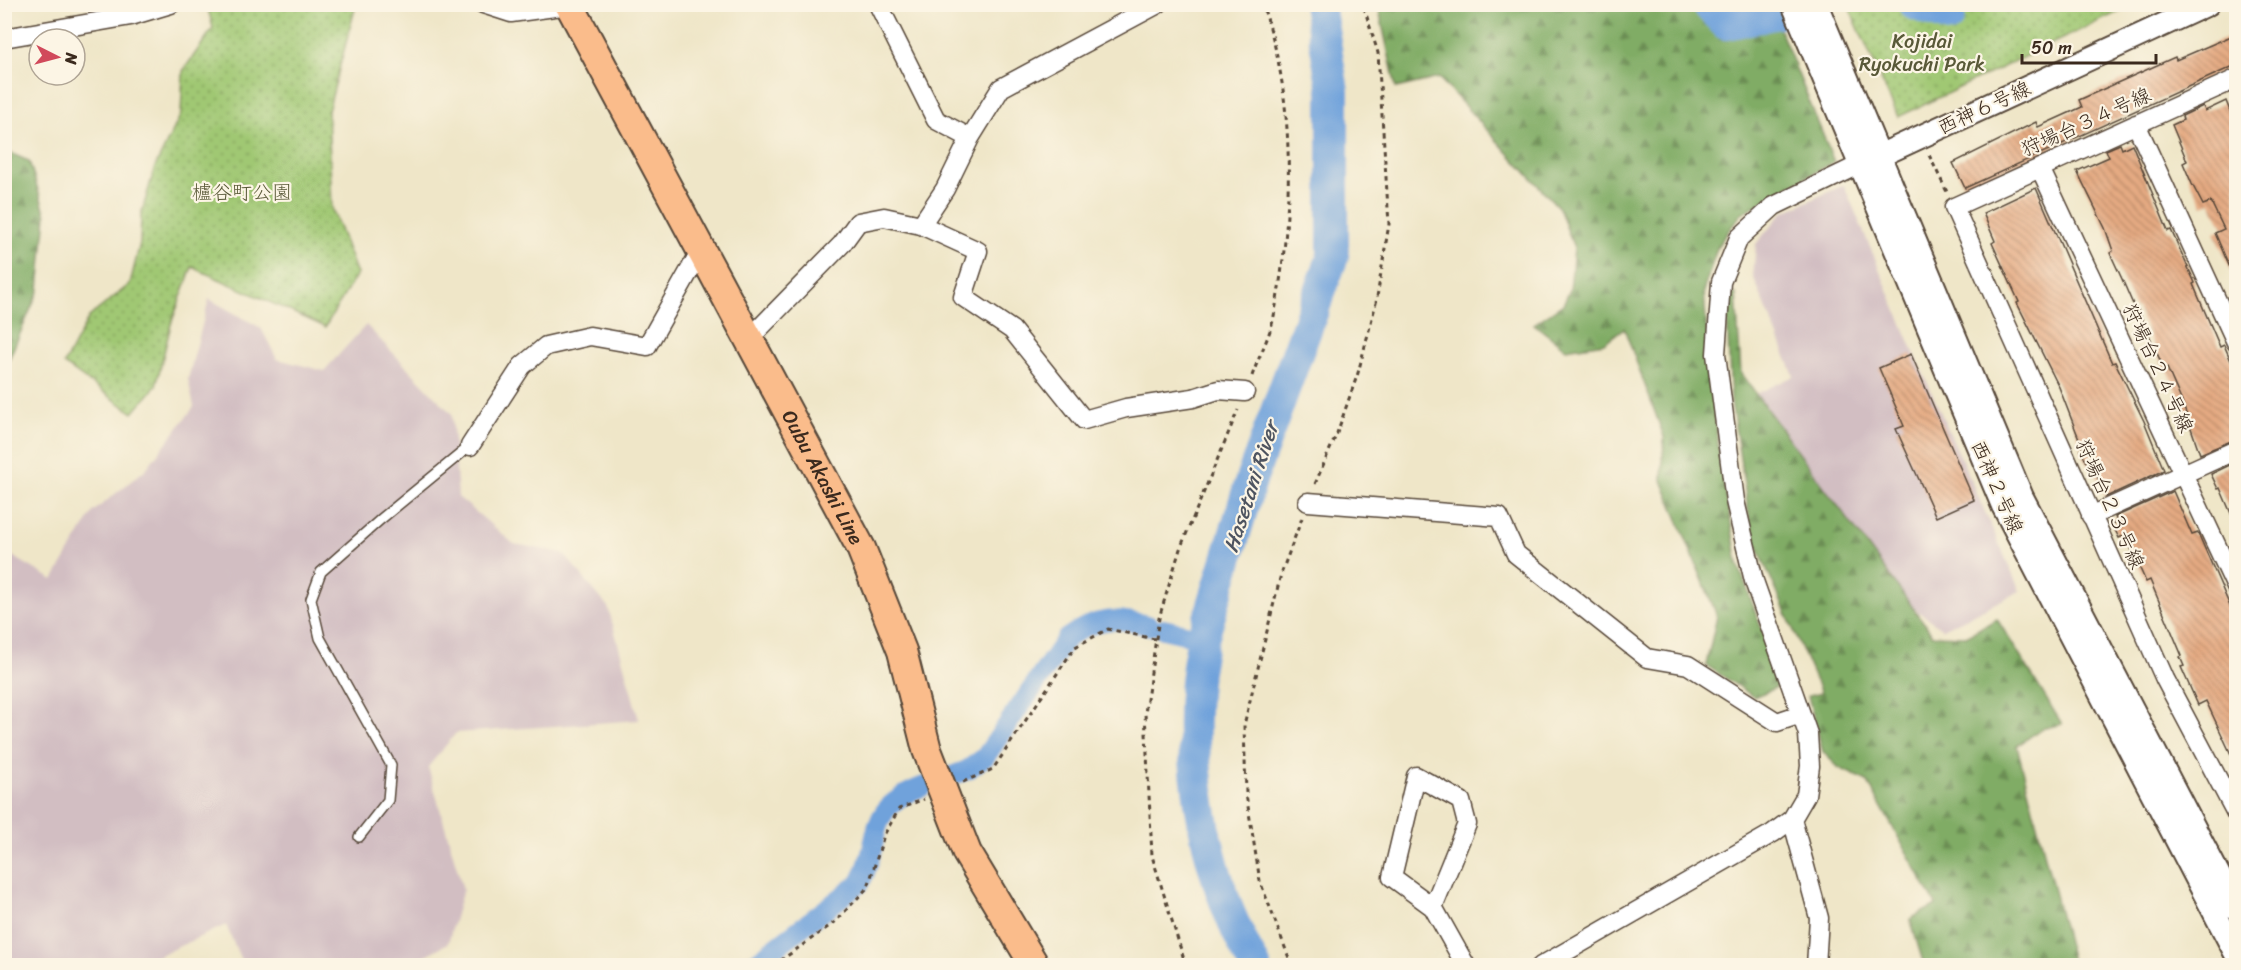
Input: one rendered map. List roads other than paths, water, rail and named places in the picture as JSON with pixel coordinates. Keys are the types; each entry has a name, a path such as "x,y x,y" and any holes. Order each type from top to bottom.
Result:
{"main road":[{"name":"Oubu Akashi Line","path":"569,5 861,548 902,651 927,750 967,853 1035,966"}],"street":[{"path":"4,38 131,16 171,4"},
{"path":"483,4 511,13 569,5"},
{"path":"878,4 936,120 970,138"},
{"path":"921,225 945,189 970,138 1001,88 1158,4"},
{"name":"西神２号線","path":"1793,4 1869,160 2022,497 2236,908"},
{"name":"西神２号線","path":"1816,4 1869,160 2003,506 2236,954"},
{"name":"西神６号線","path":"1869,160 2208,4"},
{"name":"狩場台３４号線","path":"1954,207 2136,124 2234,87"},
{"path":"2136,124 2236,342"},
{"path":"1541,966 1773,833 1792,819 1806,795 1810,766 1808,734 1754,581 1735,501 1716,354 1720,282 1739,238 1774,206 1869,160"},
{"name":"狩場台２４号線","path":"2040,168 2236,587"},
{"name":"狩場台２３号線","path":"1954,207 2164,679 2236,813"},
{"path":"748,340 842,244 858,222 884,217 921,225 978,251 963,297 1012,330 1084,420 1126,408 1193,398 1218,390 1245,392"},
{"path":"470,446 522,366 546,346 590,336 647,346 700,252"},
{"path":"2091,516 2236,450"},
{"path":"1308,502 1499,517 1516,554 1647,658 1688,665 1777,722 1801,714"},
{"path":"1433,907 1467,824 1461,801 1416,776 1392,877 1433,907 1467,966"},
{"path":"1792,819 1819,918 1816,966"}],"lane":[{"path":"359,837 388,801 391,765 320,638 311,599 321,572 470,446"}],"waterway":[{"name":"Hasetani River","path":"1255,966 1221,890 1200,806 1195,763 1196,678 1203,638 1252,477 1333,256 1333,91 1319,4"},
{"path":"1707,4 1726,24 1778,13"},
{"path":"1914,4 1949,17"},
{"path":"949,777 967,770 985,757 1067,638 1087,626 1107,621 1127,621 1150,626"},
{"path":"1163,629 1203,638"},
{"path":"751,966 860,883 883,815 904,795 924,786"}],"park label":[{"name":"Kojidai Ryokuchi Park","path":"1922,52"},
{"name":"櫨谷町公園","path":"242,192"}]}
